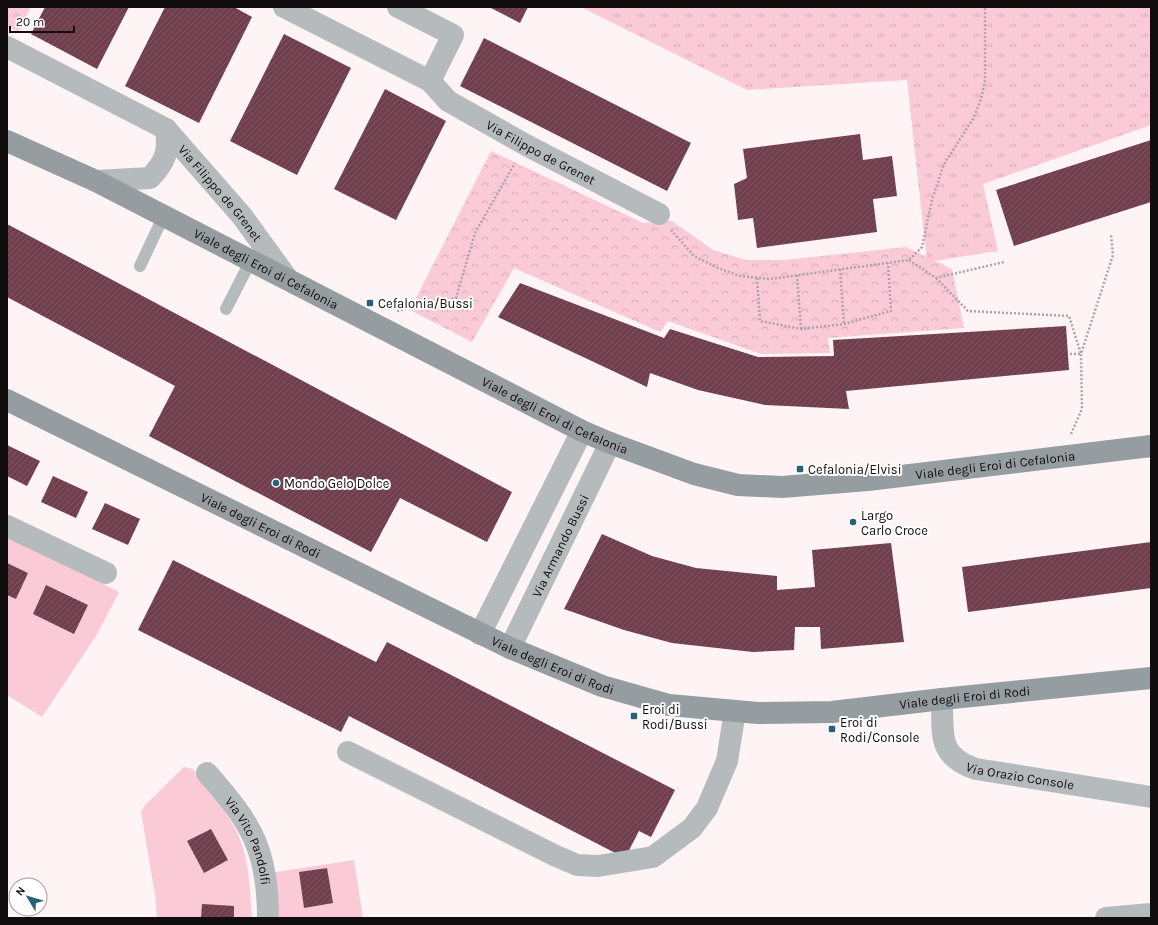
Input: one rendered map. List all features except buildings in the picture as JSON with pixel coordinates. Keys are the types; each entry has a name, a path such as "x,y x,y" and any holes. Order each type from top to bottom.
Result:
{"main road":[{"name":"Viale degli Eroi di Cefalonia","path":"7,141 96,181 365,318 582,431 694,474 738,485 782,487 868,480 1061,457 1149,444"},
{"name":"Viale degli Eroi di Rodi","path":"7,400 510,648 602,686 669,705 758,713 832,712 942,699 1151,678"}],"street":[{"name":"Via Filippo de Grenet","path":"284,7 430,81 448,101 526,145 659,214"},
{"path":"398,7 454,35 430,81"},
{"name":"Via Filippo de Grenet","path":"7,47 166,129 242,216 287,278"},
{"name":"Via Filippo de Grenet","path":"96,181 150,178 162,165 168,146 166,129"},
{"path":"480,634 582,431"},
{"name":"Via Armando Bussi","path":"510,648 610,443"},
{"path":"7,526 106,573"},
{"name":"Via Orazio Console","path":"942,699 944,741 950,754 960,763 976,769 1151,797"},
{"path":"348,752 556,856 577,865 598,866 653,857 692,828 707,808 728,761 736,711"},
{"name":"Via Vito Pandolfi","path":"207,773 234,803 254,838 264,871 268,918"},
{"path":"1106,918 1151,914"}],"lane":[{"path":"140,266 164,216"},
{"path":"226,309 251,260"}],"path":[{"path":"659,214 678,241 694,256 718,268 740,276 770,278 908,260 922,247 932,200 944,164 972,120 981,99 985,81 985,7"},
{"path":"365,318 456,298 475,233 526,145"},
{"path":"1081,354 1113,255 1111,234"},
{"path":"908,260 936,278 968,311 1069,316 1081,354 1082,409 1061,457"},
{"path":"936,278 1004,262"},
{"path":"757,278 760,321 801,329 844,324 891,311 888,263"},
{"path":"840,269 844,324"},
{"path":"797,275 801,329"},
{"path":"1068,354 1081,354"}],"green space":[{"path":"7,7 31,7 18,32 7,26"},
{"path":"581,7 1151,7 1151,125 983,184 998,251 927,262 907,80 747,90"},
{"path":"491,151 643,223 672,221 713,250 746,260 784,260 906,247 952,269 964,328 828,338 830,353 761,354 668,321 660,332 514,268 472,342 410,310"},
{"path":"7,535 119,592 96,636 42,717 7,695"},
{"path":"184,767 193,769 228,817 239,838 247,865 252,918 157,918 155,894 141,812 145,805"},
{"path":"354,860 363,918 275,918 270,873"}],"place":[{"name":"Cefalonia/Bussi","path":"370,303"},
{"name":"Cefalonia/Elvisi","path":"800,469"},
{"name":"Mondo Gelo Dolce","path":"276,483"},
{"name":"Largo Carlo Croce","path":"853,522"},
{"name":"Eroi di Rodi/Bussi","path":"634,716"},
{"name":"Eroi di Rodi/Console","path":"832,729"}]}
